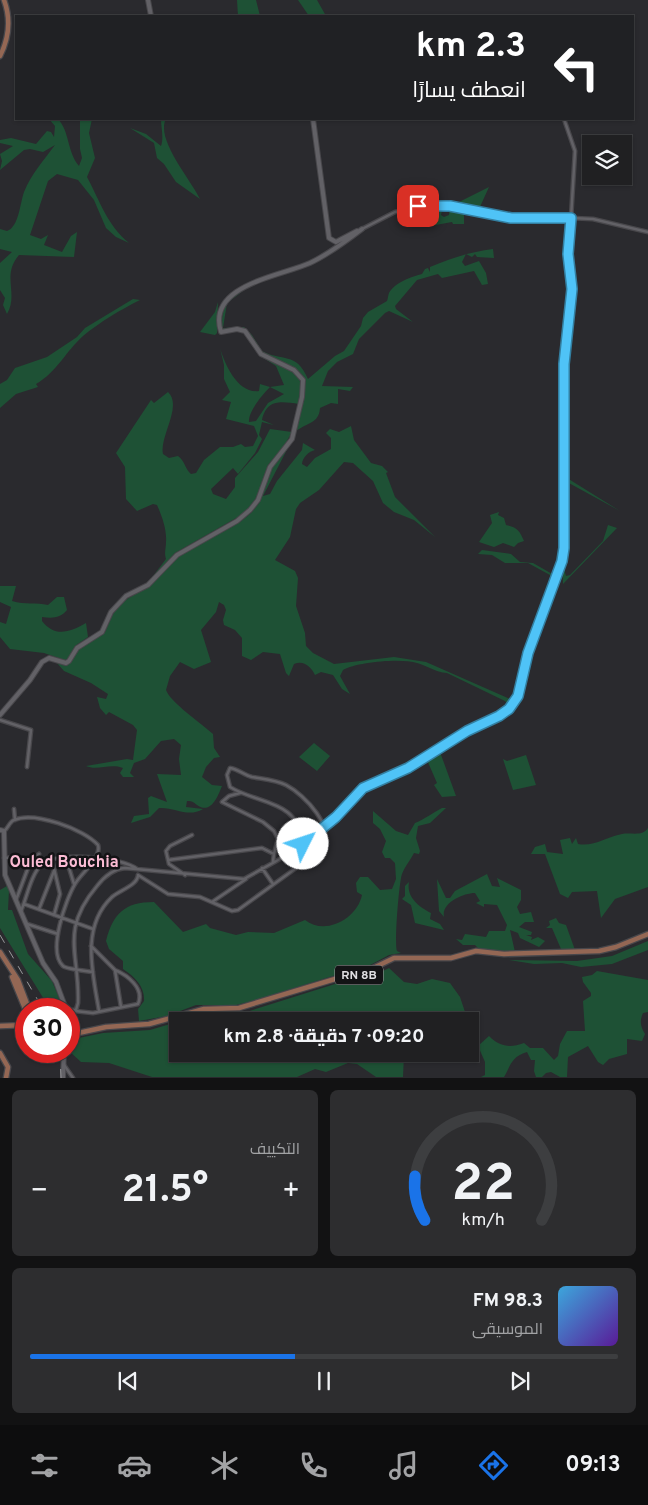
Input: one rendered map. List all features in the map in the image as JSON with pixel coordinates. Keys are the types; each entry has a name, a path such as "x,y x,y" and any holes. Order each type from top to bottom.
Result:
{"main road":[{"path":"0,56 6,44 8,27 4,0"},
{"name":"RN 8B","path":"80,1032 106,1027 149,1024 204,1009 239,1008 335,979 361,974 394,958 451,958 476,951 504,954 599,952 648,934"},
{"path":"0,952 18,980 24,998"},
{"path":"0,960 17,985 23,998"},
{"path":"0,1026 15,1025"},
{"path":"0,1053 8,1067 6,1078"}],"street":[{"path":"148,0 151,15"},
{"path":"313,120 329,238 333,242 338,242 395,212 433,204 508,217 593,219 648,232"},
{"path":"212,902 262,868 289,855 336,817 363,788 408,768 467,731 499,716 509,709 518,696 528,653 562,561 564,548 564,364 572,289 568,254 575,151 564,120"},
{"path":"0,715 30,680 42,662 50,658 70,661 77,648 102,632 111,612 122,600 148,585 177,555 237,522 254,506 270,467 292,439 304,382 297,371 261,354 245,331 237,329 220,332 222,306 228,298 270,275 309,263 332,252 362,229"},
{"path":"0,720 30,730 27,767"},
{"path":"138,875 172,896 195,896 212,902 227,911 236,910 321,850 327,836 324,826 311,808 288,786 250,776 230,768 227,772 227,781 230,787 240,793 269,801 282,808 300,826 303,844"},
{"path":"240,793 228,796 222,802 269,826 278,839 273,862"},
{"path":"14,809 14,820"},
{"path":"63,998 60,990 43,963 2,870 2,831 14,820 31,817 74,830 98,845 99,852 74,884 62,918 57,947 60,961 67,968 93,972"},
{"path":"185,875 171,866 168,860 168,848 192,835"},
{"path":"168,860 260,848 269,850 274,854"},
{"path":"16,900 31,860 39,854"},
{"path":"3,857 18,858"},
{"path":"66,858 74,884"},
{"path":"21,912 39,868 52,860 66,858 113,859 139,870"},
{"path":"52,860 60,897 54,915"},
{"path":"262,868 273,884"},
{"path":"78,998 72,946 77,923 83,904 106,876 119,869 238,880 248,877"},
{"path":"39,909 54,870"},
{"path":"99,1011 90,945 93,929 108,902 134,883 139,870"},
{"path":"24,904 93,929"},
{"path":"26,924 58,934"},
{"path":"80,1011 88,1013 136,1005 140,997 138,989 132,980 114,970 90,945"},
{"path":"114,970 121,1007"},
{"path":"63,1078 64,1065"},
{"path":"64,1065 72,1078"}],"green space":[{"path":"237,0 256,0 260,15 238,15"},
{"path":"298,0 317,0 325,15 308,15"},
{"path":"50,120 59,120 62,124 72,155 79,166 82,158 80,149 80,120 92,120 89,133 95,158 87,177 109,221 129,243 116,237 106,228 94,200 78,180 57,174 48,181 30,235 41,239 48,235 44,245 62,252 71,236 77,232 74,257 19,255 11,270 11,299 7,314 3,305 5,298 0,290 0,263 12,252 0,249 0,229 7,231 14,225 30,179 55,145 43,152 30,149 24,150 0,170 2,161 0,154 13,146 0,143 0,140 11,138 36,144 47,131 51,132 54,137 55,126"},
{"path":"161,120 166,120 164,127 170,148 200,199 176,182 164,164 157,158 154,143 130,128 146,134 161,146"},
{"path":"489,187 479,209 455,204"},
{"path":"427,207 443,207 441,215 444,217 449,215 450,208 464,213 464,224 453,224 452,222 425,227 423,221 432,219"},
{"path":"493,249 494,258 477,257 475,254 472,257 466,254"},
{"path":"466,254 462,262 465,266 479,261 486,273 488,284 482,285 474,271 442,278 438,274 417,280 395,306 396,309 413,322 389,311 385,313 359,339 353,354 337,362 328,371 322,386 353,387 350,391 338,389 338,404 331,403 320,408 315,420 295,432 305,390 304,377 295,368 262,353 242,328 223,332 221,329 222,315 227,304 223,328 244,327 252,335 262,351 299,364 308,379 335,356 344,351 368,312 387,301 391,289 404,280 422,274 428,268 430,272 430,267"},
{"path":"133,299 140,300 110,316 83,336 50,374 36,384 38,387 16,394 0,408 0,384 7,380 15,368 47,357 77,337 85,328"},
{"path":"218,302 217,333 215,335 200,332 215,312"},
{"path":"220,348 229,370 245,388 259,391 260,384 270,387 284,385 276,366 262,357 294,372 298,376 301,392 299,404 281,402 268,408 262,420 274,425 262,422 259,435 262,439 255,453 238,474 233,468 211,489 213,494 226,499 235,487 235,478 258,452 270,429 292,432 284,446 268,465 257,497 245,513 175,553 147,584 166,559 165,528 157,505 153,504 137,511 126,499 125,467 116,453 151,400 154,403 168,392 172,398 173,405 164,439 163,454 169,458 178,456 191,474 196,473 204,460 220,447 233,447 241,444 245,447 253,446 258,436 254,426 226,419 231,402 222,400 230,392 224,379 224,365","holes":["270,387 284,394 268,403 256,421 249,422 253,409"]},
{"path":"566,376 567,478 620,511 567,482 567,544 563,565 566,576 570,575 603,541 608,525 617,528 563,584 562,564 565,548 566,500"},
{"path":"351,426 354,440 371,463 382,466 388,472 386,473 395,497 435,537 414,520 394,512 383,503 373,481 353,463 344,462 319,490 300,503 296,509 290,537 275,560 295,571 298,578 296,606 305,633 306,646 313,653 334,664 394,657 426,662 512,700 508,705 505,701 447,673 421,664 401,661 368,663 343,670 340,676 350,694 342,689 333,675 321,672 315,675 309,667 301,663 294,664 289,676 286,673 280,654 263,652 251,660 242,656 242,638 235,630 224,625 223,620 226,610 224,605 219,602 216,612 201,630 211,662 194,669 180,662 170,676 166,690 173,701 213,734 214,748 220,757 214,758 206,767 202,777 212,785 222,786 213,803 206,808 187,801 186,807 203,809 197,812 159,808 150,817 131,823 134,816 149,814 148,798 151,796 167,802 157,774 181,775 179,759 181,745 174,739 161,741 145,759 134,763 130,773 134,777 123,777 120,773 123,768 108,766 95,768 86,766 127,759 133,760 137,730 133,725 109,712 106,715 100,708 97,697 106,699 108,694 91,683 64,671 56,662 69,663 78,649 105,632 113,614 121,603 151,584 178,556 240,522 251,513 259,503 272,468 293,438 263,496 270,494 277,481 302,450 303,443 315,450 308,453 303,459 302,464 307,467 315,458 331,449 331,438 326,433 330,429 339,432"},
{"path":"499,512 498,515 504,518 506,525 518,530 524,541 514,547 503,543 494,547 479,542 492,523 490,515"},
{"path":"482,550 511,554 520,562 533,563 554,575 540,613 551,580 550,575 528,563 505,563 492,555 478,554"},
{"path":"0,586 16,586 12,601 17,602 48,605 57,597 64,597 67,610 52,618 42,617 42,621 52,630 63,632 86,623 88,637 75,646 68,659 65,660 44,653 10,649 0,637 0,622 6,624 11,607 0,602"},
{"path":"314,743 330,756 317,771 299,757"},
{"path":"440,752 456,796 442,797 434,785 437,783 427,760"},
{"path":"526,755 536,785 513,790 503,759 507,761"},
{"path":"442,808 446,808 430,823 418,826 416,838 420,851 419,854 414,853 402,874 398,900 396,938 397,951 401,953 389,955 359,971 336,975 252,1001 236,1005 196,1005 178,1012 169,1012 167,1016 139,1021 138,1009 144,1001 143,991 135,979 123,969 123,961 109,949 106,941 112,924 121,911 135,904 154,902 183,932 206,924 210,928 236,935 248,932 274,933 305,920 313,925 331,925 347,918 359,904 362,895 357,892 356,883 360,877 368,877 380,890 392,889 396,879 395,863 390,858 385,858 382,852 386,841 380,829 373,823 373,811 396,831 408,835 415,823"},
{"path":"648,828 648,887 615,899 601,918 597,891 572,892 568,898 560,894 545,854 531,854 535,847 545,844 547,852 563,854 560,840 570,838 572,844 576,838 578,844 584,845 616,835 640,833"},
{"path":"487,874 492,886 500,887 497,878 521,890 521,900 517,907 520,914 531,912 534,922 525,922 519,927 532,932 531,935 526,935 532,937 531,940 538,937 545,941 539,947 520,938 518,933 510,930 515,952 479,949 475,945 463,945 456,939 462,940 465,934 486,937 489,931 505,931 507,925 497,905 484,904 484,907 476,903 480,901 475,893 459,897 449,903 444,912 444,917 439,911 437,879 446,898 450,898 455,891"},
{"path":"409,882 411,897 422,908 431,913 430,919 440,924 444,930 415,923 411,905 402,899 405,896 405,886"},
{"path":"7,886 9,890 8,910 12,910 28,954 52,981 59,998 43,998 0,928 0,890"},
{"path":"556,918 559,923 566,925 575,950 561,949 552,928 546,928 550,925 549,921"},
{"path":"648,941 648,950 612,964 581,967 562,963 534,964 509,960 577,961 612,956"},
{"path":"389,968 404,982 417,984 432,979 450,983 460,997 465,1012 246,1012 335,984 369,978"},
{"path":"597,971 648,980 648,1012 643,1013 641,1019 645,1034 642,1041 627,1039 627,1054 609,1059 603,1065 598,1062 588,1046 568,1057 567,1077 560,1077 551,1072 546,1073 542,1077 536,1077 534,1071 535,1060 531,1060 527,1052 515,1059 504,1077 481,1077 485,1075 485,1062 479,1045 489,1036 505,1046 524,1043 530,1048 543,1048 554,1060 558,1056 560,1044 567,1031 585,1031 583,1001 591,996 591,993 583,982 582,977 592,975"},
{"path":"169,1024 169,1062 404,1062 403,1077 376,1077 357,1064 348,1063 326,1072 315,1069 297,1077 152,1077 109,1063 80,1061 80,1038 103,1033 150,1030"}],"railway":[{"path":"0,935 37,998"},
{"path":"60,1063 61,1078"}],"district":[{"name":"Ouled Bouchia","path":"64,861"}],"route":[{"path":"303,844 336,817 363,788 432,755 467,731 504,713 514,704 518,696 528,653 562,561 565,502 564,364 572,289 568,254 571,218 511,218 450,206 433,204 418,206"}]}
